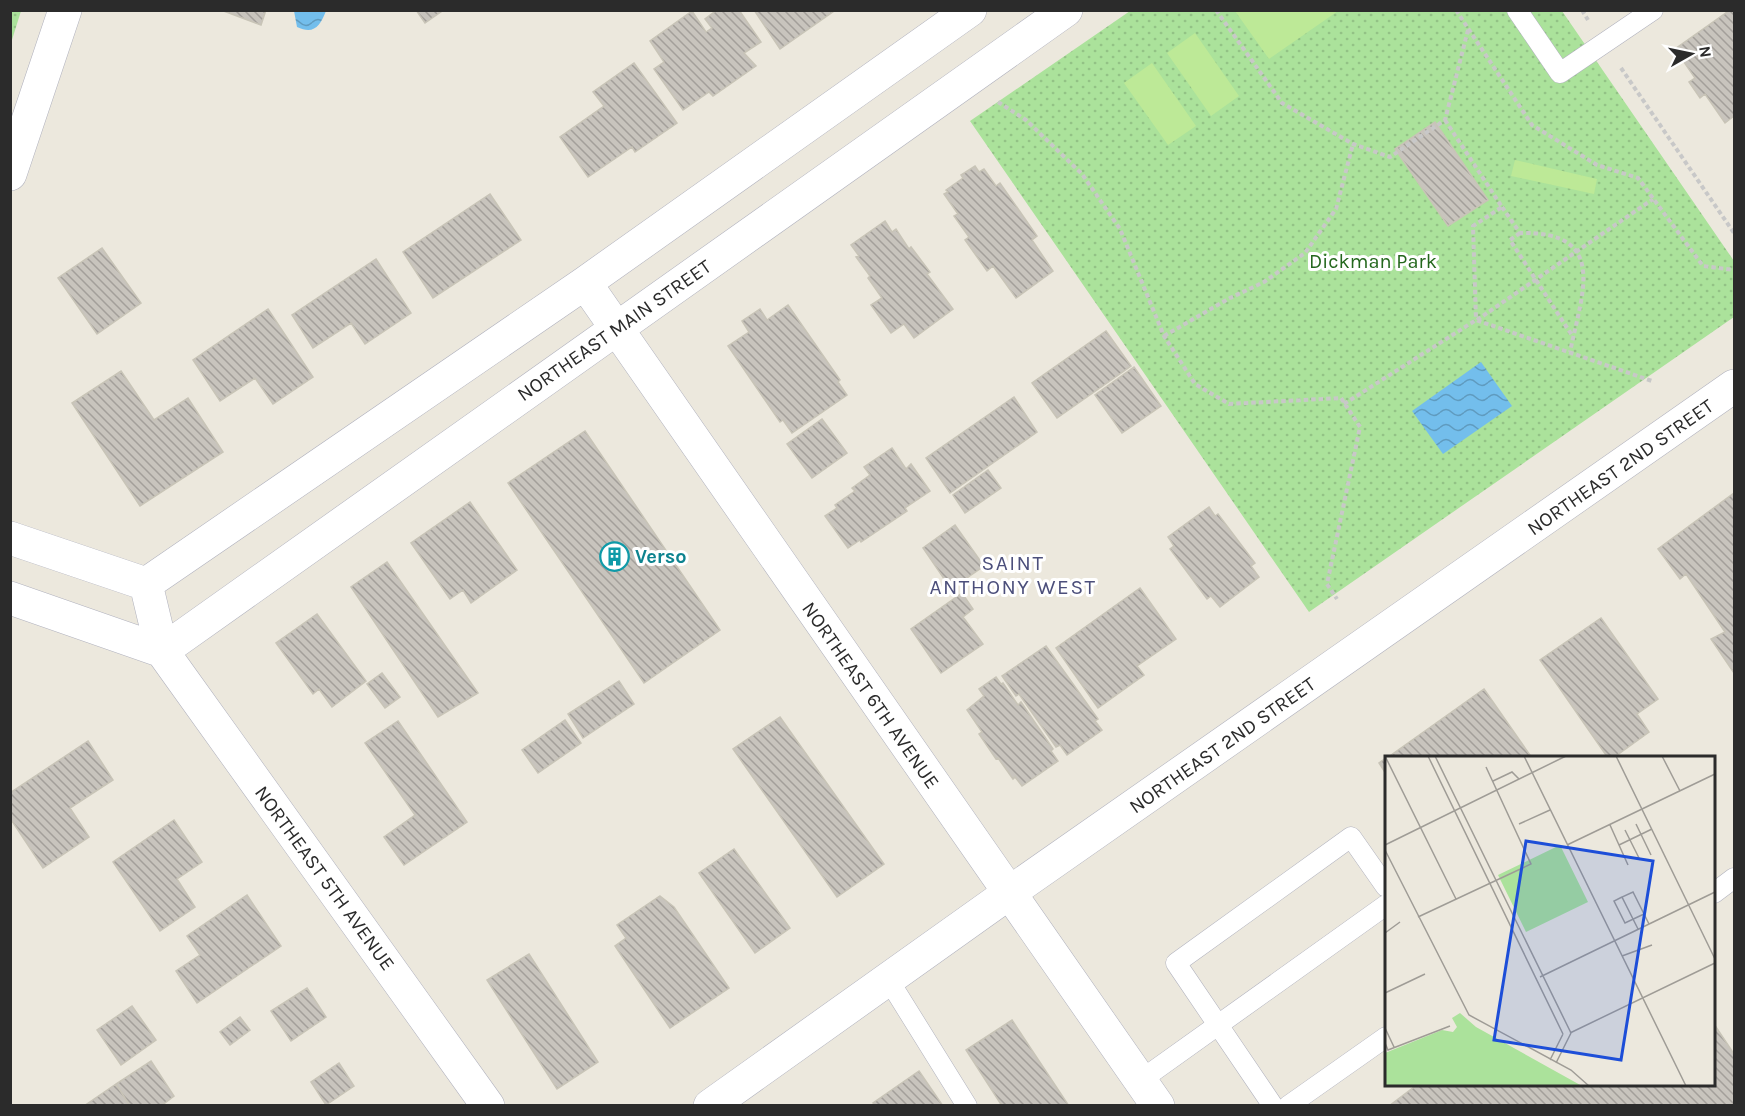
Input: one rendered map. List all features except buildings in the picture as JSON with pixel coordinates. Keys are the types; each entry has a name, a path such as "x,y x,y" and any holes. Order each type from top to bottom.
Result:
{"street":[{"path":"10,174 65,10"},
{"path":"10,538 146,584 585,283 970,10"},
{"name":"NORTHEAST MAIN STREET","path":"162,651 1066,10"},
{"name":"NORTHEAST 6TH AVENUE","path":"585,283 1149,1093"},
{"name":"NORTHEAST 2ND STREET","path":"710,1106 1009,893 1734,386"},
{"name":"NORTHEAST 5TH AVENUE","path":"146,584 162,651 488,1106"},
{"path":"10,598 162,651"}],"lane":[{"path":"1517,10 1560,73 1653,10"},
{"path":"1273,1106 1176,963 1352,837 1385,886"},
{"path":"1715,892 1734,878"},
{"path":"1149,1093 1218,1026 1385,906"},
{"path":"888,979 967,1106"},
{"path":"1288,1106 1385,1038"}],"path":[{"path":"1216,10 1282,103 1353,144 1390,157 1444,120 1468,30"},
{"path":"1456,10 1532,125 1597,165 1638,178 1703,266 1734,270"},
{"path":"1582,10 1734,233"},
{"path":"993,99 1026,120 1082,174 1120,229 1164,336 1195,384 1229,404 1341,398 1360,427 1328,584 1337,599"},
{"path":"1444,120 1520,233"},
{"path":"1164,336 1228,299 1264,282 1305,253 1336,209 1353,144"},
{"path":"1344,404 1476,320 1653,200"},
{"path":"1476,320 1473,226 1502,207"},
{"path":"1570,352 1573,338 1585,279 1578,251 1568,242 1552,237 1520,233 1510,240 1573,338"},
{"path":"1476,320 1652,381"}],"green space":[{"path":"10,11 21,11 11,43"},
{"name":"Dickman Park","path":"1130,11 1562,11 1734,261 1734,317 1309,612 970,121"},
{"path":"1235,11 1338,11 1269,59"},
{"path":"1195,33 1239,96 1211,116 1167,53"},
{"path":"1152,63 1196,126 1168,145 1124,83"},
{"path":"1515,160 1597,179 1594,194 1511,176"}],"water":[{"path":"294,10 326,11 319,25 308,30 297,27"},
{"path":"1481,362 1512,406 1443,454 1412,411"}],"place":[{"name":"Verso","path":"614,556"}],"district":[{"name":"SAINT ANTHONY WEST","path":"1013,575"}]}
